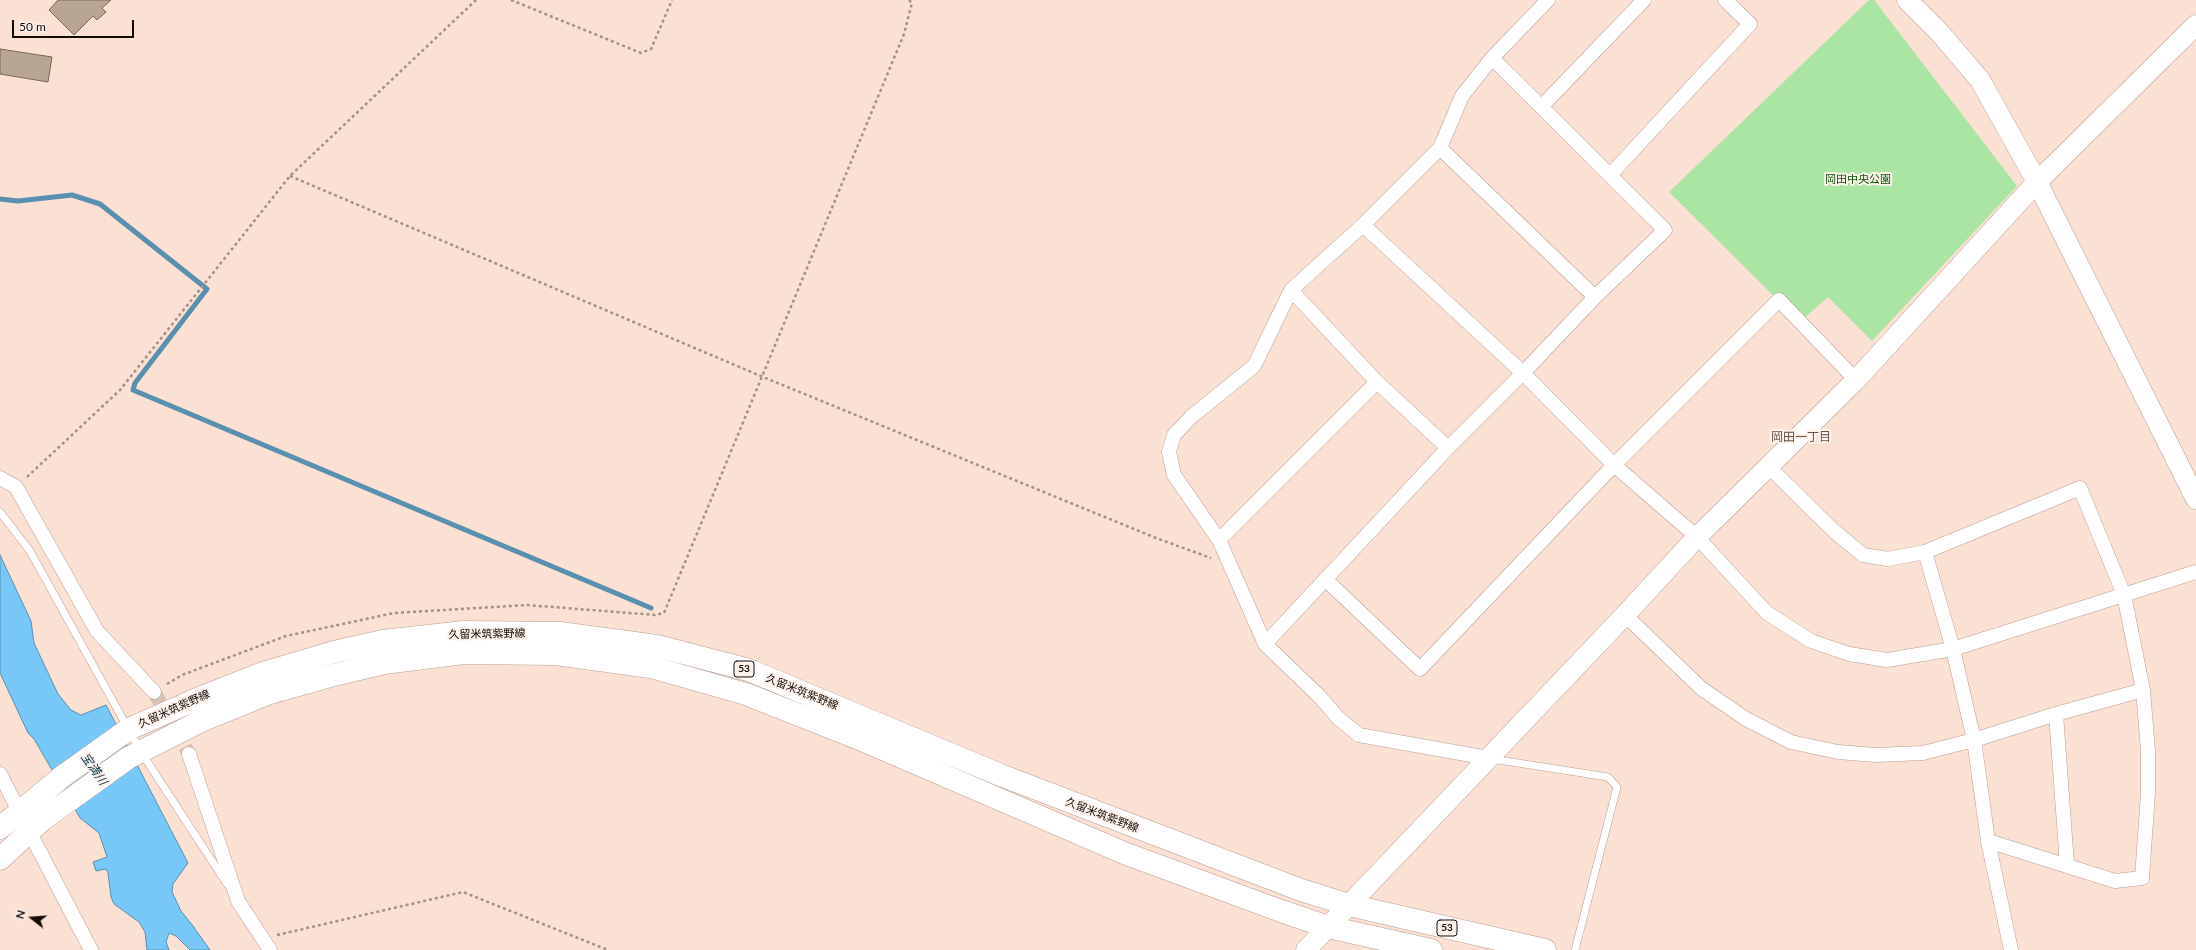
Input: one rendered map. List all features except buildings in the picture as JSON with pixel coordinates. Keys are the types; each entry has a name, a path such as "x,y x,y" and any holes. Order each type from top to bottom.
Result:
{"main road":[{"name":"久留米筑紫野線","path":"0,828 24,806 123,733 197,699 263,673 334,652 383,641 464,632 560,633 657,646 749,670 1002,776 1301,890 1349,905 1545,950"},
{"name":"久留米筑紫野線","path":"0,859 35,825 134,755 203,720 267,694 334,675 384,663 464,653 556,654 651,667 746,694 862,740 1124,853 1280,912 1328,927 1431,950"}],"street":[{"path":"1488,758 1359,735 1338,718 1321,698 1265,644 1219,540 1174,475 1169,452 1174,435 1191,417 1254,366 1292,290 1363,225 1440,148 1462,96 1492,58 1548,0"},
{"path":"1541,107 1644,0"},
{"path":"1610,175 1750,24 1725,0"},
{"path":"1907,0 1940,33 1980,80 2037,182 2196,499"},
{"path":"1306,950 1625,615 1697,537 1856,380 2037,182 2196,25"},
{"path":"1265,644 1448,448 1523,373 1595,297 1665,230 1492,58"},
{"path":"1440,148 1595,297"},
{"path":"1363,225 1523,373 1614,465 1697,537 1767,613 1811,641 1849,654 1886,660 1953,649 2196,572"},
{"path":"1292,290 1377,382 1448,448"},
{"path":"1325,579 1420,669 1614,465 1778,300 1856,380"},
{"path":"1219,540 1377,382"},
{"path":"1769,467 1834,531 1863,555 1888,558 1925,552 2080,488 2124,595 2143,690 2148,751 2148,793 2142,878 2115,881 1988,841"},
{"path":"0,478 16,487 97,631 154,692"},
{"path":"1925,552 1953,649 1974,740 1988,841 2011,950"},
{"path":"1625,615 1702,690 1746,719 1791,742 1838,752 1875,755 1923,753 1974,740 2056,714 2143,690"},
{"path":"2056,714 2067,865"},
{"path":"189,754 238,901 267,944"},
{"path":"0,774 24,806"},
{"path":"35,825 91,950"}],"lane":[{"path":"0,512 30,551 134,755 238,901"},
{"path":"1488,758 1608,777 1617,787 1575,950"}],"path":[{"path":"16,487 120,390 290,176 476,0"},
{"path":"511,0 641,53 651,49 672,0"},
{"path":"154,692 182,674 286,636 394,613 527,605 655,615 664,613 904,34 912,3 909,0"},
{"path":"290,176 763,377 1156,538 1230,565"},
{"path":"267,944 463,892 608,950"}],"green space":[{"name":"岡田中央公園","path":"1869,0 1874,0 2017,186 1872,341 1828,297 1800,322 1669,192"}],"water":[{"name":"宝満川","path":"0,555 31,621 34,643 58,694 71,710 81,715 106,705 188,863 173,884 172,892 181,911 210,950 190,950 176,936 169,933 166,942 169,950 147,950 145,932 139,922 114,904 111,897 108,873 106,869 96,871 93,862 107,857 99,833 80,818 34,739 28,733 0,673"}],"waterway":[{"path":"0,199 18,201 72,195 100,204 207,289 135,383 133,390 651,608"}],"tunnel":[{"path":"154,692 189,754"}],"district":[{"name":"岡田一丁目","path":"1801,437"}]}
